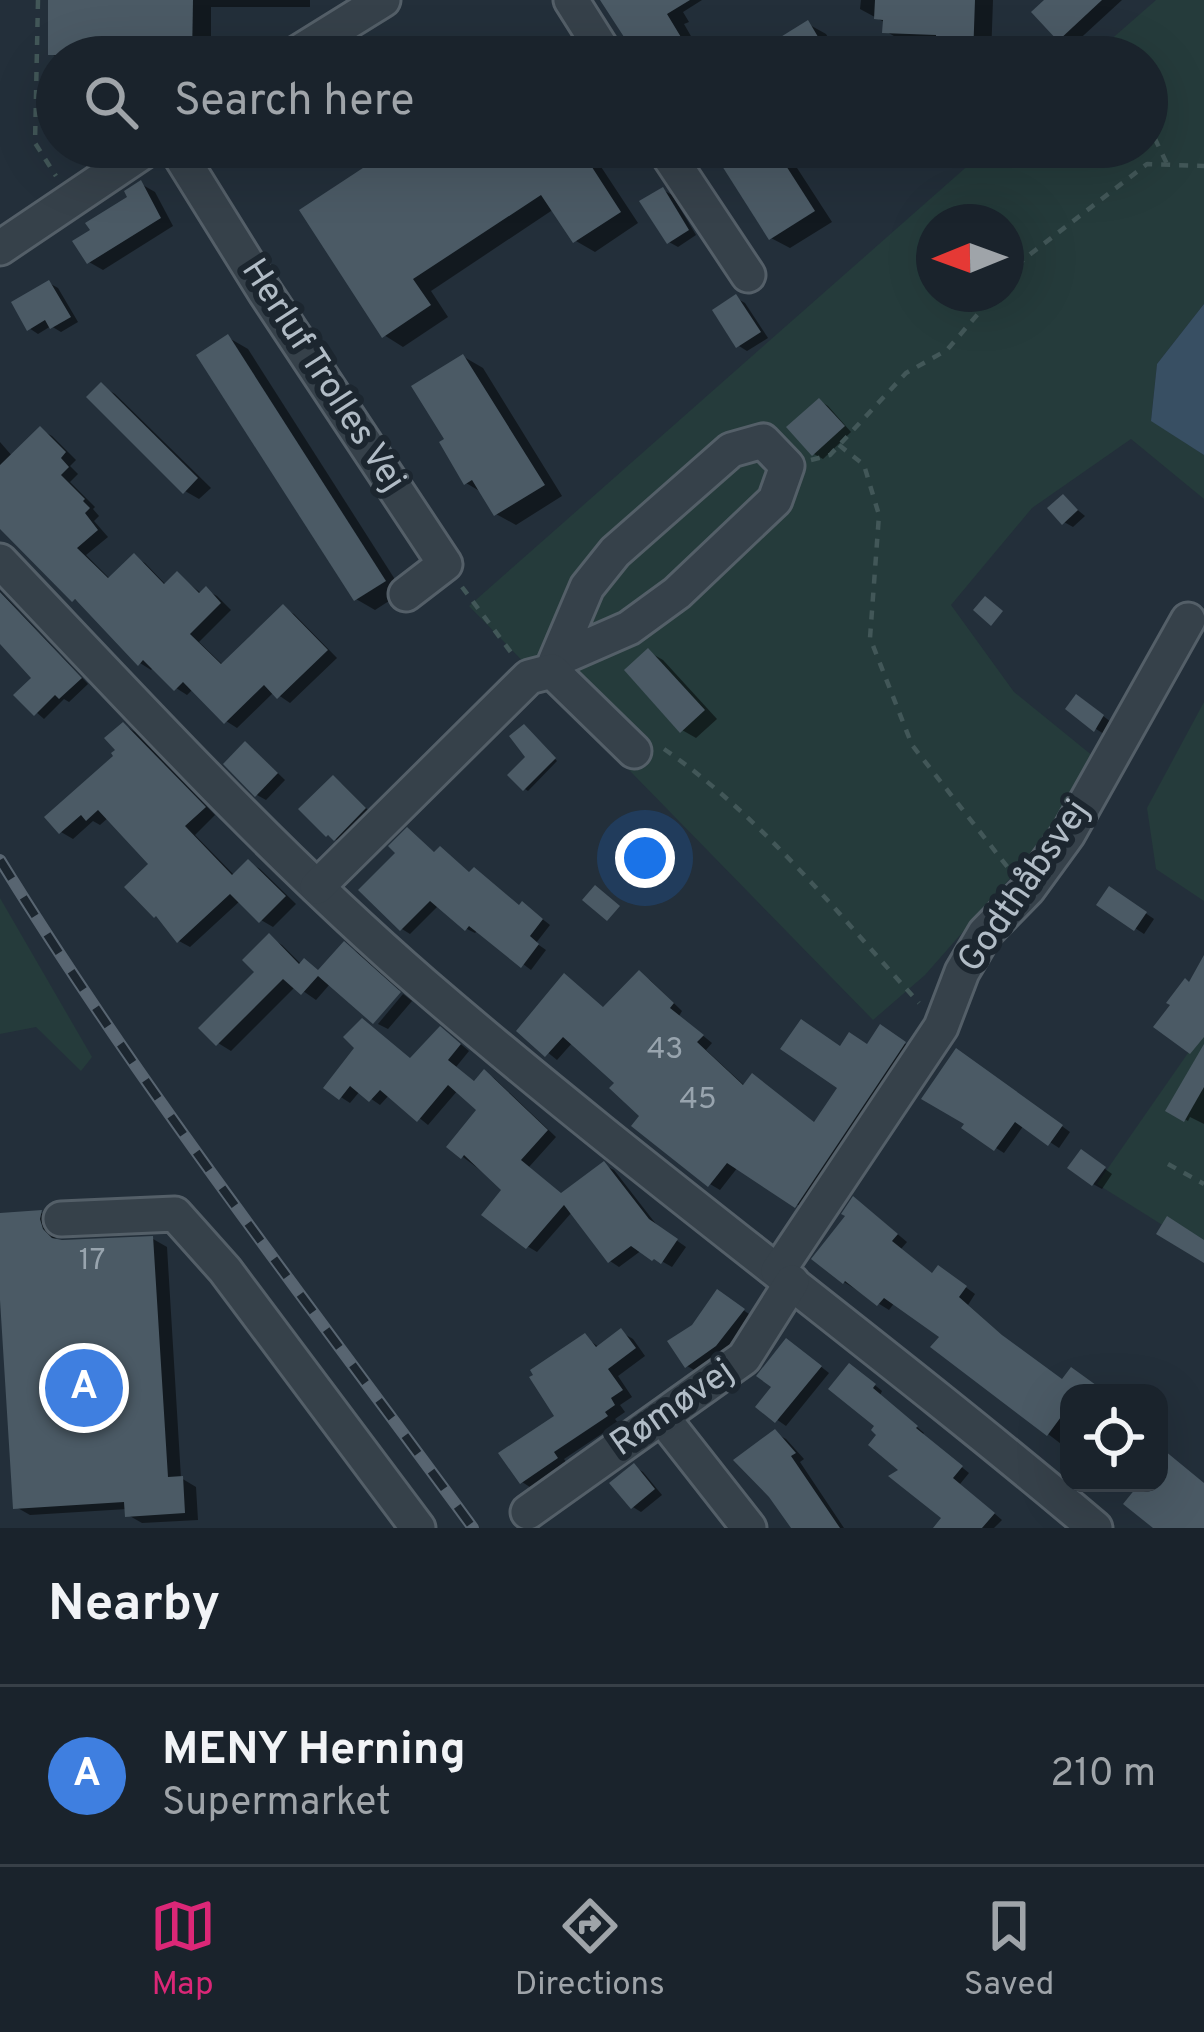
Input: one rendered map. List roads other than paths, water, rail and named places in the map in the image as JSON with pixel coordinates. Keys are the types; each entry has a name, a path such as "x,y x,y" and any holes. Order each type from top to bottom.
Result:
{"street":[{"path":"325,36 382,0"},
{"path":"571,0 594,36"},
{"path":"0,248 119,168"},
{"name":"Herluf Trolles Vej","path":"188,168 445,563 406,594"},
{"path":"677,168 748,275"},
{"path":"317,887 545,669 629,628 677,593 775,500 787,466 763,441 731,450 615,552 587,587 545,669"},
{"path":"0,560 317,887 421,982 1095,1528"},
{"name":"Godthåbsvej","path":"785,1277 941,1028 962,972 985,933 1028,889 1069,834 1188,620"},
{"path":"545,669 634,751"},
{"path":"61,1219 176,1214 225,1270 418,1528"},
{"name":"Rømøvej","path":"527,1511 744,1358 785,1277"},
{"path":"662,1417 749,1528"}],"water":[{"path":"1204,304 1204,455 1151,421 1157,364"}],"railway":[{"path":"0,860 170,1115 473,1528"}],"place":[{"name":"MENY Herning","path":"84,1388"}]}
